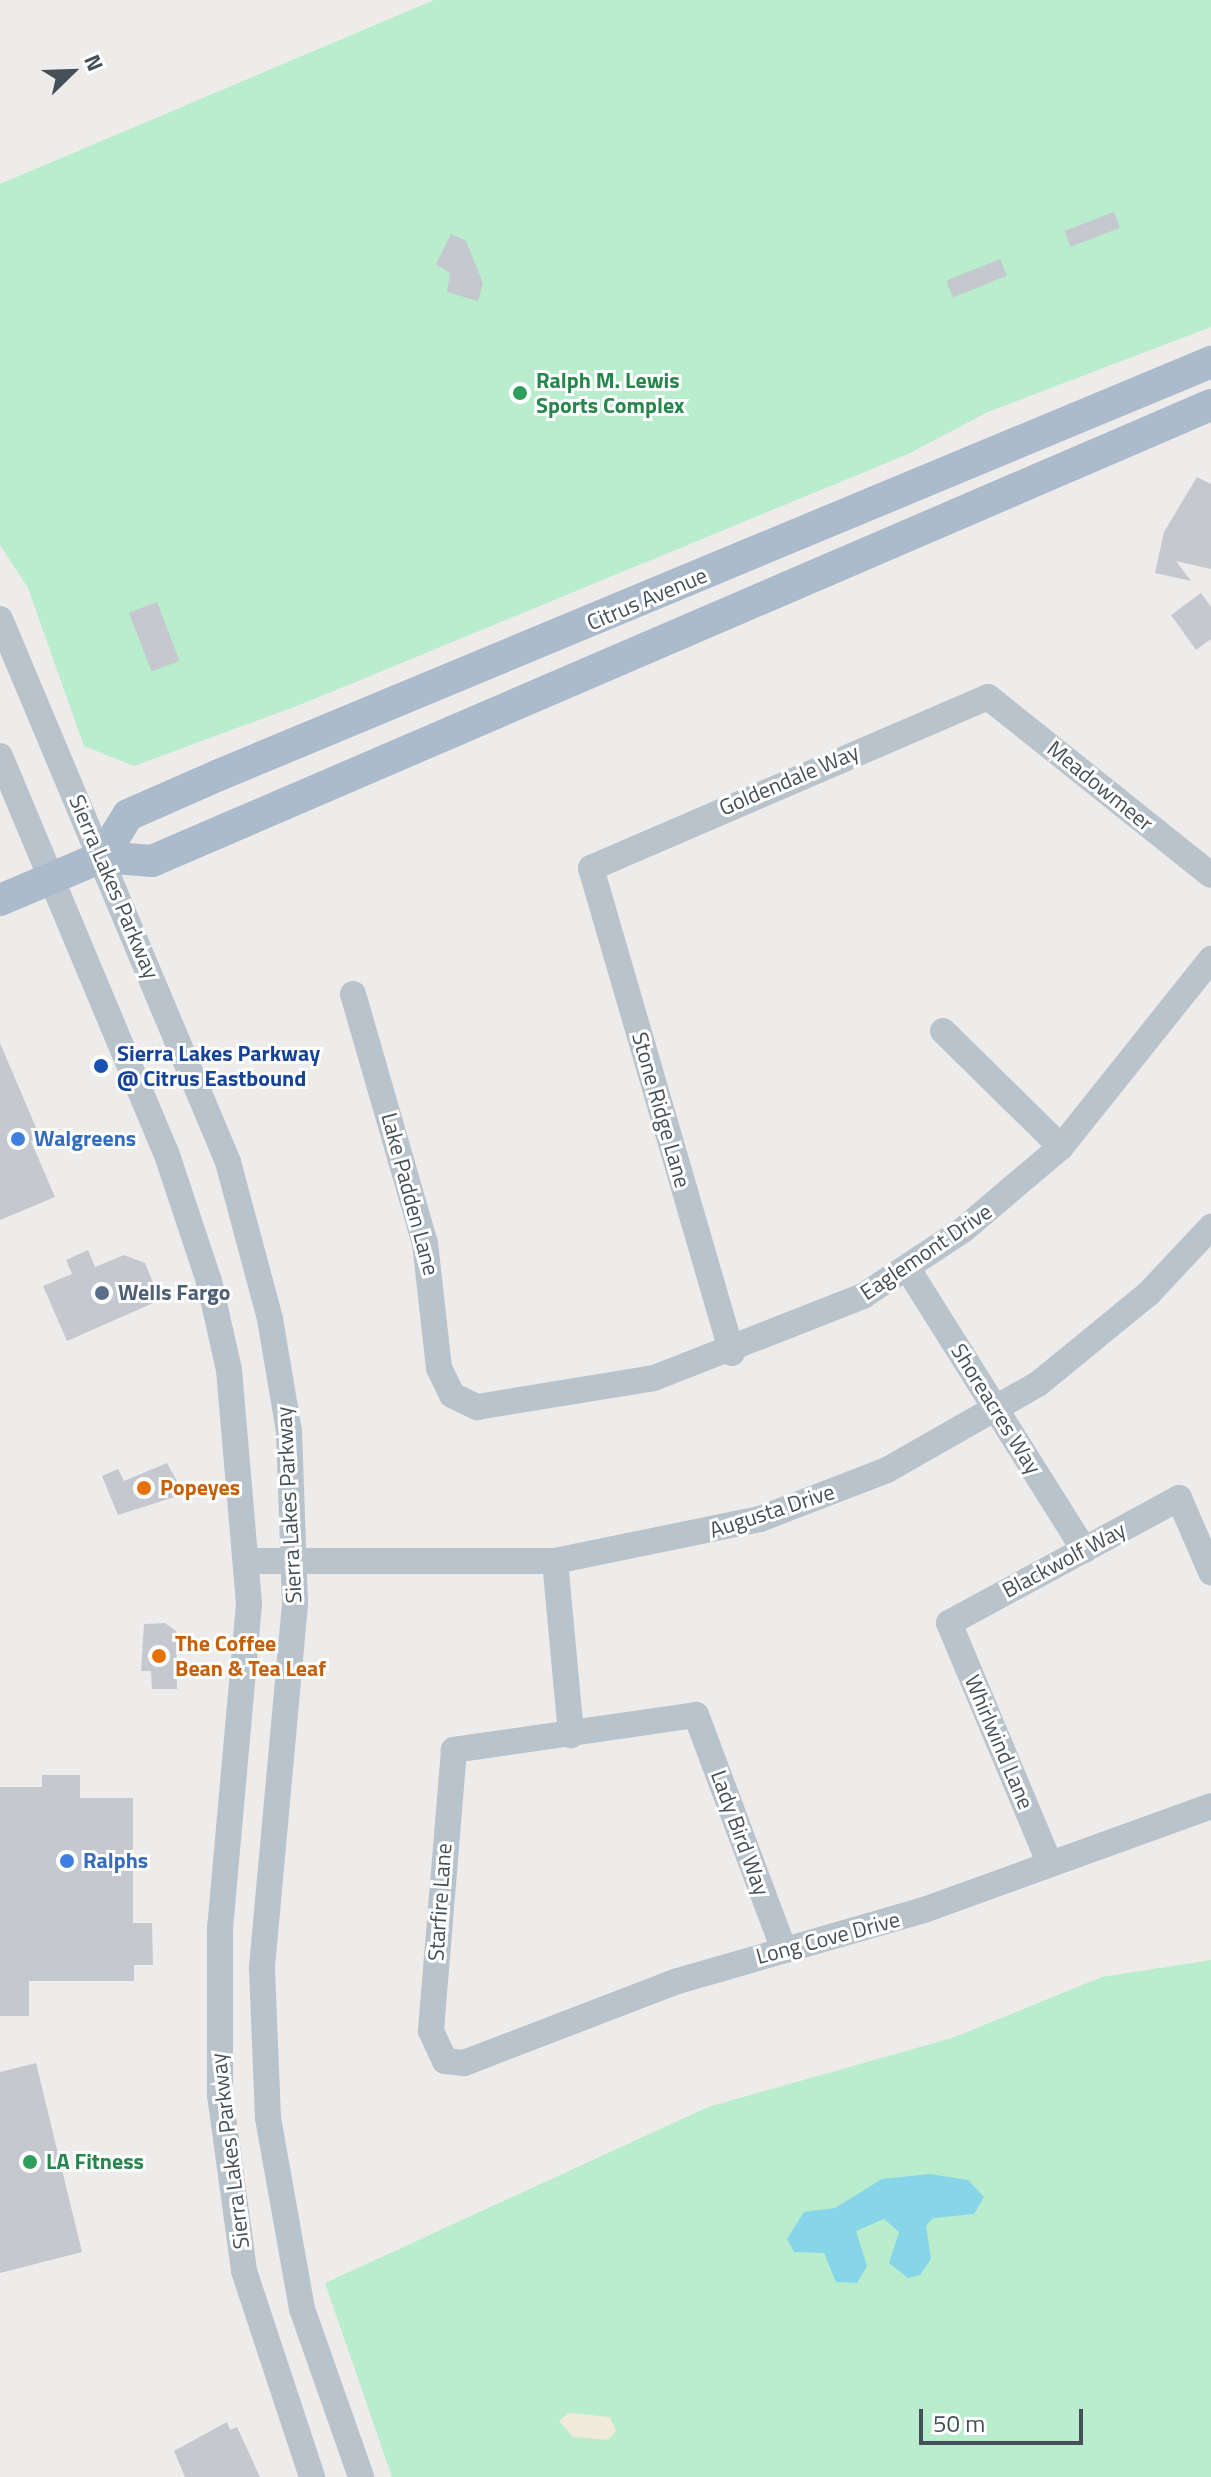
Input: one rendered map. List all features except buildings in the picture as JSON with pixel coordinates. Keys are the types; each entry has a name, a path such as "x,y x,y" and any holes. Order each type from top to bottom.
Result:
{"main road":[{"name":"Citrus Avenue","path":"102,857 128,815 1211,362"},
{"name":"Citrus Avenue","path":"0,900 102,857 152,861 1211,405"}],"street":[{"name":"Sierra Lakes Parkway","path":"0,619 191,1067 245,1219 289,1431 294,1564 262,1969 268,2118 302,2309 361,2477"},
{"name":"Goldendale Way","path":"591,868 988,697"},
{"name":"Meadowmeer","path":"988,697 1211,875"},
{"name":"Sierra Lakes Parkway","path":"0,756 162,1140 209,1281 237,1428 248,1561 220,1927 220,2095 244,2271 272,2373 312,2477"},
{"name":"Stone Ridge Lane","path":"591,868 732,1353"},
{"name":"Eaglemont Drive","path":"452,1395 477,1407 606,1389 732,1353 863,1296 908,1269 1061,1147 1211,959"},
{"name":"Lake Padden Lane","path":"353,994 425,1243 439,1368 452,1395"},
{"path":"943,1031 1061,1147"},
{"name":"Augusta Drive","path":"248,1561 294,1564 555,1561 760,1519 887,1470 997,1410 1100,1338 1211,1227"},
{"name":"Shoreacres Way","path":"908,1269 1084,1550"},
{"name":"Blackwolf Way","path":"949,1623 1179,1498 1211,1572"},
{"path":"555,1561 571,1735"},
{"name":"Whirlwind Lane","path":"949,1623 1049,1862"},
{"name":"Lady Bird Way","path":"571,1735 696,1715 784,1950"},
{"name":"Starfire Lane","path":"445,2061 431,2031 449,1759 461,1745 571,1735"},
{"name":"Long Cove Drive","path":"445,2061 485,2059 678,1981 914,1914 1049,1862 1211,1806"}],"green space":[{"name":"Ralph M. Lewis Sports Complex","path":"434,0 1211,0 1211,327 988,412 908,454 302,704 134,766 84,746 28,588 0,545 0,184"},
{"path":"1211,1960 1211,2477 392,2477 325,2283 708,2107 952,2038 1102,1977"}],"sand":[{"path":"568,2413 610,2417 616,2431 608,2440 573,2437 559,2421"}],"water":[{"path":"930,2174 968,2180 984,2197 974,2214 933,2218 926,2226 931,2259 920,2275 908,2278 889,2263 899,2232 884,2219 856,2231 867,2266 857,2283 836,2282 824,2253 794,2252 787,2239 804,2212 835,2208 882,2179"}],"place":[{"name":"Ralph M. Lewis Sports Complex","path":"520,393"},
{"name":"Sierra Lakes Parkway @ Citrus Eastbound","path":"101,1066"},
{"name":"Walgreens","path":"18,1139"},
{"name":"Wells Fargo","path":"102,1293"},
{"name":"Popeyes","path":"144,1488"},
{"name":"The Coffee Bean & Tea Leaf","path":"159,1656"},
{"name":"Ralphs","path":"67,1861"},
{"name":"LA Fitness","path":"30,2162"}]}
